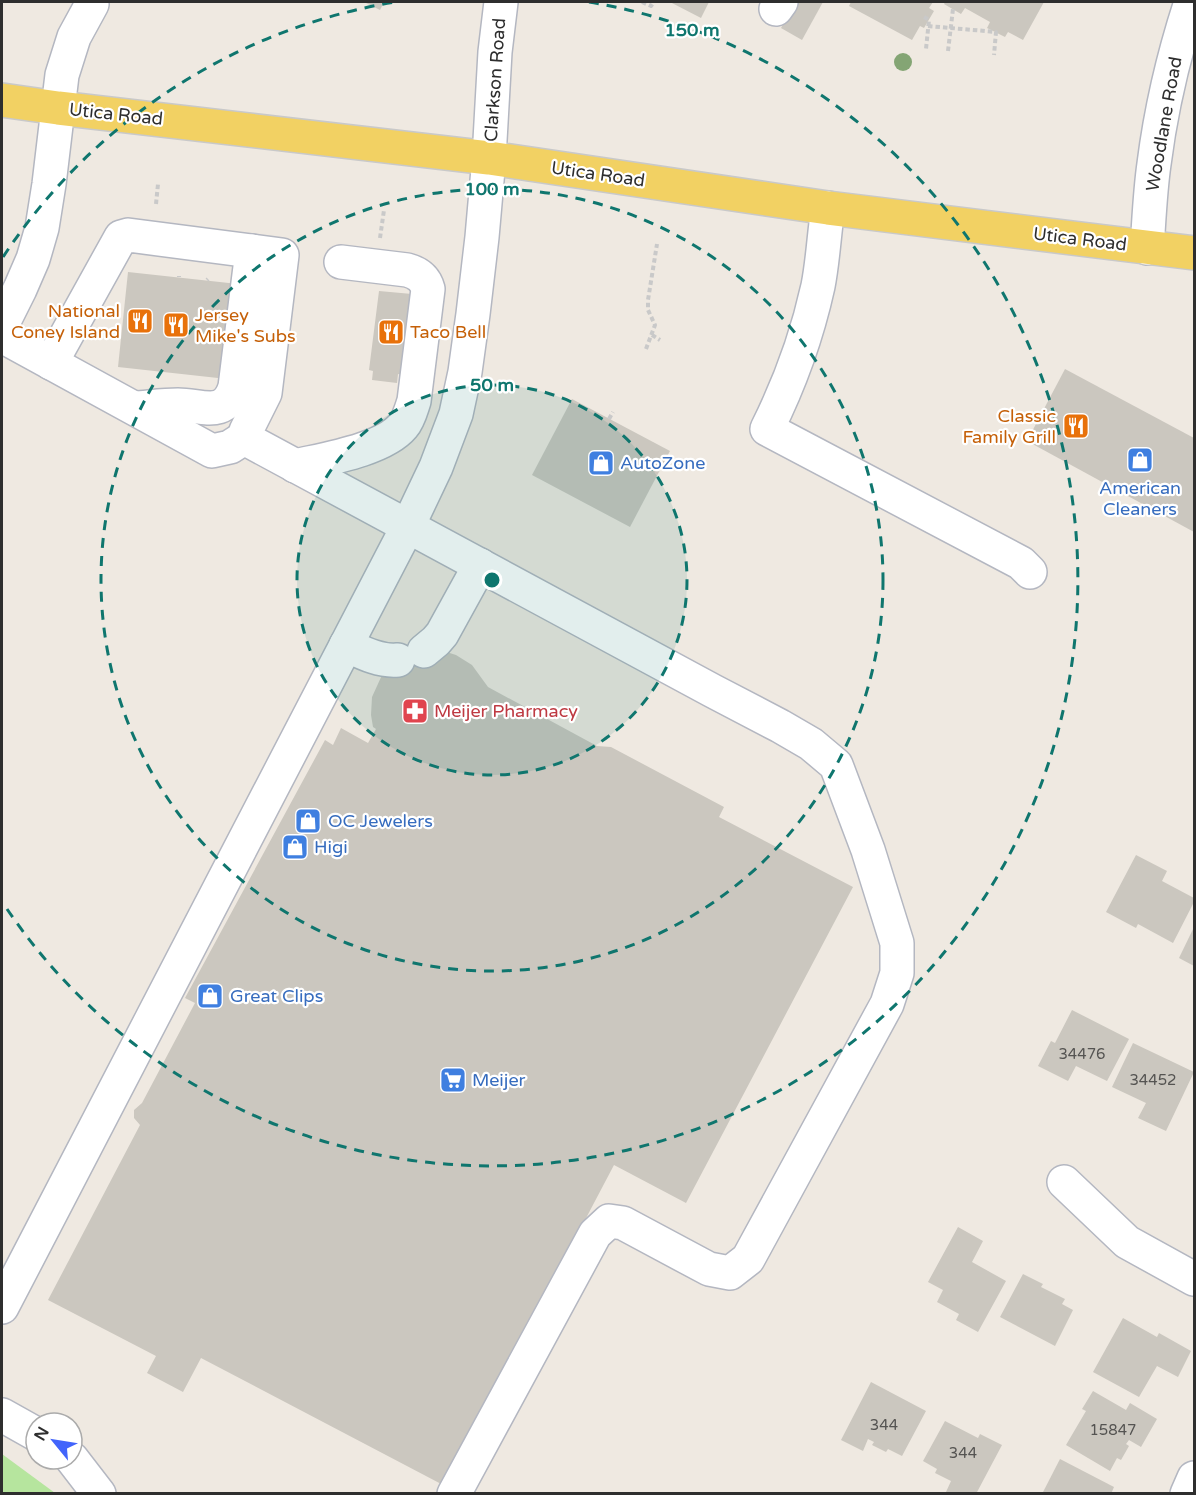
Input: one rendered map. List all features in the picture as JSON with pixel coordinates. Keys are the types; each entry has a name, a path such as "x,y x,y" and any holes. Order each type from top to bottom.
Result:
{"main road":[{"name":"Utica Road","path":"2,100 489,158 828,208 1194,253"}],"street":[{"name":"Clarkson Road","path":"2,1307 408,526 436,467 456,414 465,372 489,158 501,2"},
{"name":"Woodlane Road","path":"1147,248 1157,144 1172,69 1191,2"},
{"path":"2,325 33,259 42,228 62,75 74,37 92,4"},
{"path":"828,208 818,285 802,349 767,429 1022,563 1030,572"},
{"path":"2,336 51,363 135,408 212,451 230,447 244,438 265,393 282,255 128,235 122,237 51,363"},
{"path":"135,408 180,405 205,409 218,408 227,402 235,387 252,251"},
{"path":"296,466 353,452 386,440 402,427 409,417 414,400 428,289 426,281 415,272 341,262"},
{"path":"244,438 811,744 836,765 868,850 897,943 897,973 887,1004 748,1259 730,1273 709,1269 623,1222 609,1221 595,1233 454,1494"},
{"path":"346,645 373,657 393,661 411,656 436,641 442,634 480,565"},
{"path":"1064,1182 1127,1242 1194,1279"},
{"path":"2,1415 24,1427"},
{"path":"81,1471 99,1494"},
{"path":"1186,1494 1194,1478"}],"path":[{"path":"642,2 651,6 654,2"},
{"path":"948,51 953,9"},
{"path":"924,17 929,20 926,49"},
{"path":"928,26 996,32 994,56"},
{"path":"156,204 158,184"},
{"path":"380,243 384,210"},
{"path":"646,349 655,325 648,310 648,300 657,244"},
{"path":"652,335 660,340"},
{"path":"609,419 613,412"}],"green space":[{"path":"2,1454 55,1493 2,1493"}],"building":[{"path":"364,2 384,2 380,10"},
{"path":"670,2 709,2 701,18"},
{"path":"796,2 823,2 802,40 781,28"},
{"path":"851,2 933,2 929,8 934,11 924,28 920,26 912,40 849,6"},
{"path":"945,2 1044,2 1023,40 1008,32 1005,37 987,28 990,22 965,8 961,14 944,4"},
{"path":"128,272 238,284 227,379 118,367"},
{"name":"Taco Bell","path":"379,291 412,294 403,375 398,374 397,383 372,380 373,371 369,370"},
{"path":"1065,369 1194,438 1194,532 1027,441"},
{"name":"AutoZone","path":"572,399 670,451 630,527 532,475"},
{"name":"Meijer","path":"437,649 456,655 472,665 488,687 597,746 611,747 724,807 719,817 853,887 686,1203 614,1165 445,1486 201,1358 183,1392 147,1373 156,1356 48,1300 140,1125 134,1118 134,1110 142,1103 195,1003 185,998 325,740 333,745 341,728 368,743 376,729 373,727 371,715 372,697 382,675"},
{"path":"1136,855 1167,871 1162,881 1194,898 1173,943 1138,924 1136,928 1106,912"},
{"path":"1194,927 1194,966 1179,958"},
{"path":"1072,1010 1129,1039 1107,1081 1076,1066 1068,1081 1038,1066 1051,1041 1055,1043"},
{"path":"1133,1043 1194,1072 1166,1131 1138,1118 1146,1103 1112,1087"},
{"path":"958,1227 983,1241 972,1262 1006,1281 978,1332 956,1320 959,1314 937,1302 943,1290 928,1282"},
{"path":"1023,1274 1043,1284 1041,1287 1065,1299 1062,1304 1073,1310 1055,1346 1000,1317"},
{"path":"1123,1318 1157,1337 1159,1333 1191,1351 1178,1377 1157,1366 1139,1397 1093,1372"},
{"path":"871,1382 926,1411 902,1456 872,1445 874,1442 868,1439 863,1451 841,1440"},
{"path":"1093,1391 1126,1410 1130,1403 1157,1419 1141,1447 1129,1440 1126,1444 1129,1446 1121,1460 1117,1458 1110,1471 1066,1445 1086,1411 1082,1409"},
{"path":"945,1421 978,1438 980,1434 1002,1445 976,1494 946,1492 951,1481 935,1473 937,1469 923,1461"},
{"path":"1060,1459 1114,1487 1111,1494 1042,1494"}],"place":[{"name":"National Coney Island","path":"140,321"},
{"name":"Jersey Mike's Subs","path":"176,325"},
{"name":"Taco Bell","path":"391,332"},
{"name":"Classic Family Grill","path":"1076,426"},
{"name":"American Cleaners","path":"1140,460"},
{"name":"AutoZone","path":"601,463"},
{"name":"Meijer Pharmacy","path":"415,711"},
{"name":"OC Jewelers","path":"308,821"},
{"name":"Higi","path":"295,847"},
{"name":"Great Clips","path":"210,996"},
{"name":"Meijer","path":"453,1080"}]}
